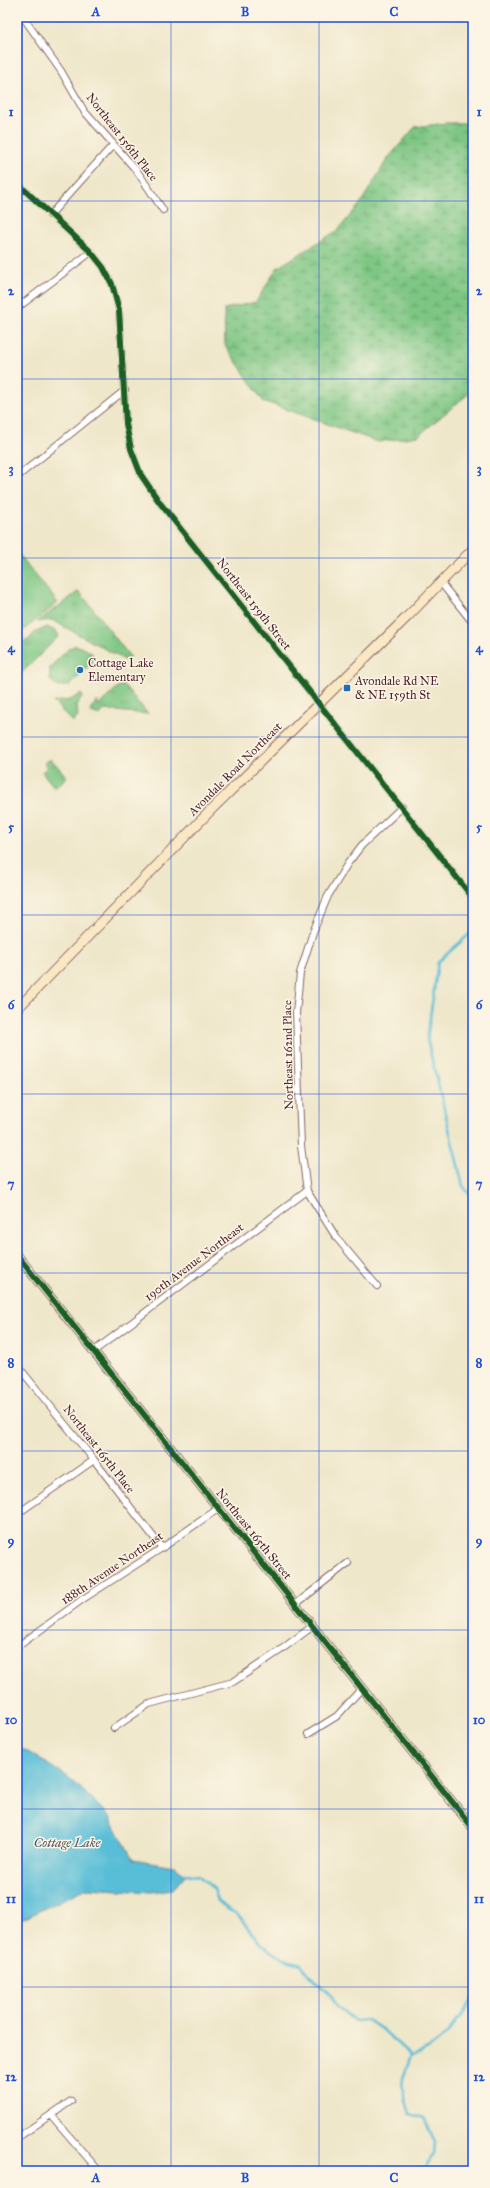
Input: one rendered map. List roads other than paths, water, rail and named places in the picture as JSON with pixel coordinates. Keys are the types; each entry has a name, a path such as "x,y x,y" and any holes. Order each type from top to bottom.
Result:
{"main road":[{"name":"Avondale Road Northeast","path":"17,1009 319,702 473,549"}],"street":[{"name":"Northeast 156th Place","path":"23,17 61,71 84,111 137,171 164,210"},
{"path":"50,215 113,145"},
{"name":"Northeast 159th Street","path":"17,184 91,252 103,267 112,284 119,310 126,424 131,449 141,475 160,503 473,898"},
{"path":"17,308 91,252"},
{"path":"17,477 125,390"},
{"path":"441,582 473,623"},
{"name":"Northeast 162nd Place","path":"307,1191 301,1146 296,1056 296,1013 300,973 313,932 328,896 348,863 362,845 402,807"},
{"path":"307,1191 336,1237 377,1286"},
{"name":"190th Avenue Northeast","path":"94,1351 307,1191"},
{"name":"Northeast 165th Street","path":"17,1255 473,1828"},
{"name":"Northeast 165th Place","path":"17,1365 94,1460 162,1548"},
{"path":"17,1379 24,1374"},
{"path":"17,1514 94,1460"},
{"name":"188th Avenue Northeast","path":"17,1647 83,1599 162,1548 219,1508"},
{"path":"296,1604 348,1563"},
{"path":"114,1728 150,1704 233,1682 278,1652 313,1626"},
{"path":"308,1734 337,1716 362,1688"},
{"path":"17,2138 71,2101"},
{"path":"51,2115 98,2171"}],"water":[{"name":"Cottage Lake","path":"17,1749 25,1750 71,1779 110,1817 133,1859 174,1866 186,1874 173,1889 151,1892 87,1888 17,1922"}],"waterway":[{"path":"473,931 438,962 427,1039 463,1186 473,1199"},
{"path":"186,1874 199,1876 214,1889 218,1901 229,1910 237,1914 260,1943 283,1959 301,1964 329,1994 338,2007 355,2021 367,2020 382,2029 411,2056"},
{"path":"411,2056 431,2047 440,2040 455,2024 473,1996"},
{"path":"411,2056 401,2084 410,2114 424,2118 435,2142 434,2154 424,2171"}],"place":[{"name":"Cottage Lake Elementary","path":"80,670"},
{"name":"Avondale Rd NE & NE 159th St","path":"347,688"}]}
